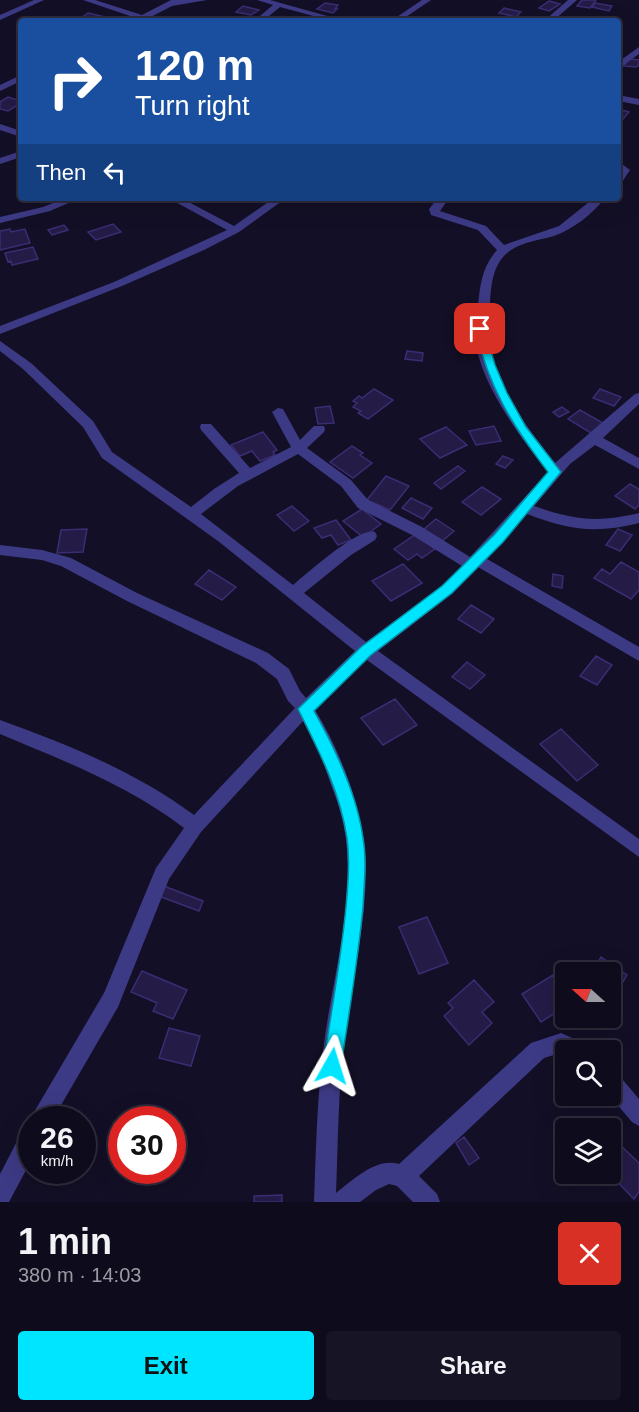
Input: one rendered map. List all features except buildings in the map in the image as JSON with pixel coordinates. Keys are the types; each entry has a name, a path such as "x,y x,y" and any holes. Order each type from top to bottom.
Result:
{"street":[{"path":"0,18 40,0"},
{"path":"87,0 137,18"},
{"path":"142,18 177,0"},
{"path":"168,4 203,0"},
{"path":"261,0 328,18"},
{"path":"400,18 427,0"},
{"path":"552,18 573,0"},
{"path":"262,18 277,6"},
{"path":"621,64 639,50"},
{"path":"0,88 18,79"},
{"path":"621,99 639,102"},
{"path":"0,127 18,130"},
{"path":"0,161 18,155"},
{"path":"621,165 639,168"},
{"path":"0,220 66,201"},
{"path":"179,201 234,230"},
{"path":"0,330 147,272 234,230 277,201"},
{"path":"441,201 434,209 435,213 482,228 503,250"},
{"path":"555,472 521,429 502,393 483,345 480,329 484,307 483,290 494,260 503,250 558,230 573,222 597,201"},
{"path":"0,345 27,366 88,424 107,455 295,592 366,651 639,849"},
{"path":"48,1106 111,1000 162,874 195,826 306,709 366,651 447,590 565,461 594,439 639,397"},
{"path":"278,412 298,448 346,483 363,504 475,562 639,655"},
{"path":"206,427 248,475"},
{"path":"192,515 212,497 298,448 319,429"},
{"path":"594,439 639,464"},
{"path":"524,508 574,526 586,527 639,518"},
{"path":"295,592 346,551 370,537"},
{"path":"0,550 42,555 66,562 132,597 262,658 283,674 294,696 306,709 322,735 345,799 355,838 357,872 351,941 334,1043 325,1202"},
{"path":"0,727 113,774 159,799 195,826"},
{"path":"402,1177 538,1050 555,1045"},
{"path":"621,1093 639,1115"},
{"path":"0,1197 18,1163"},
{"path":"343,1202 379,1176 394,1173 402,1177 429,1202"}],"route":[{"path":"332,1066 351,941 357,872 355,838 345,799 327,747 306,709 366,651 447,590 498,538 555,472 521,429 502,393 483,345 480,329"}]}
